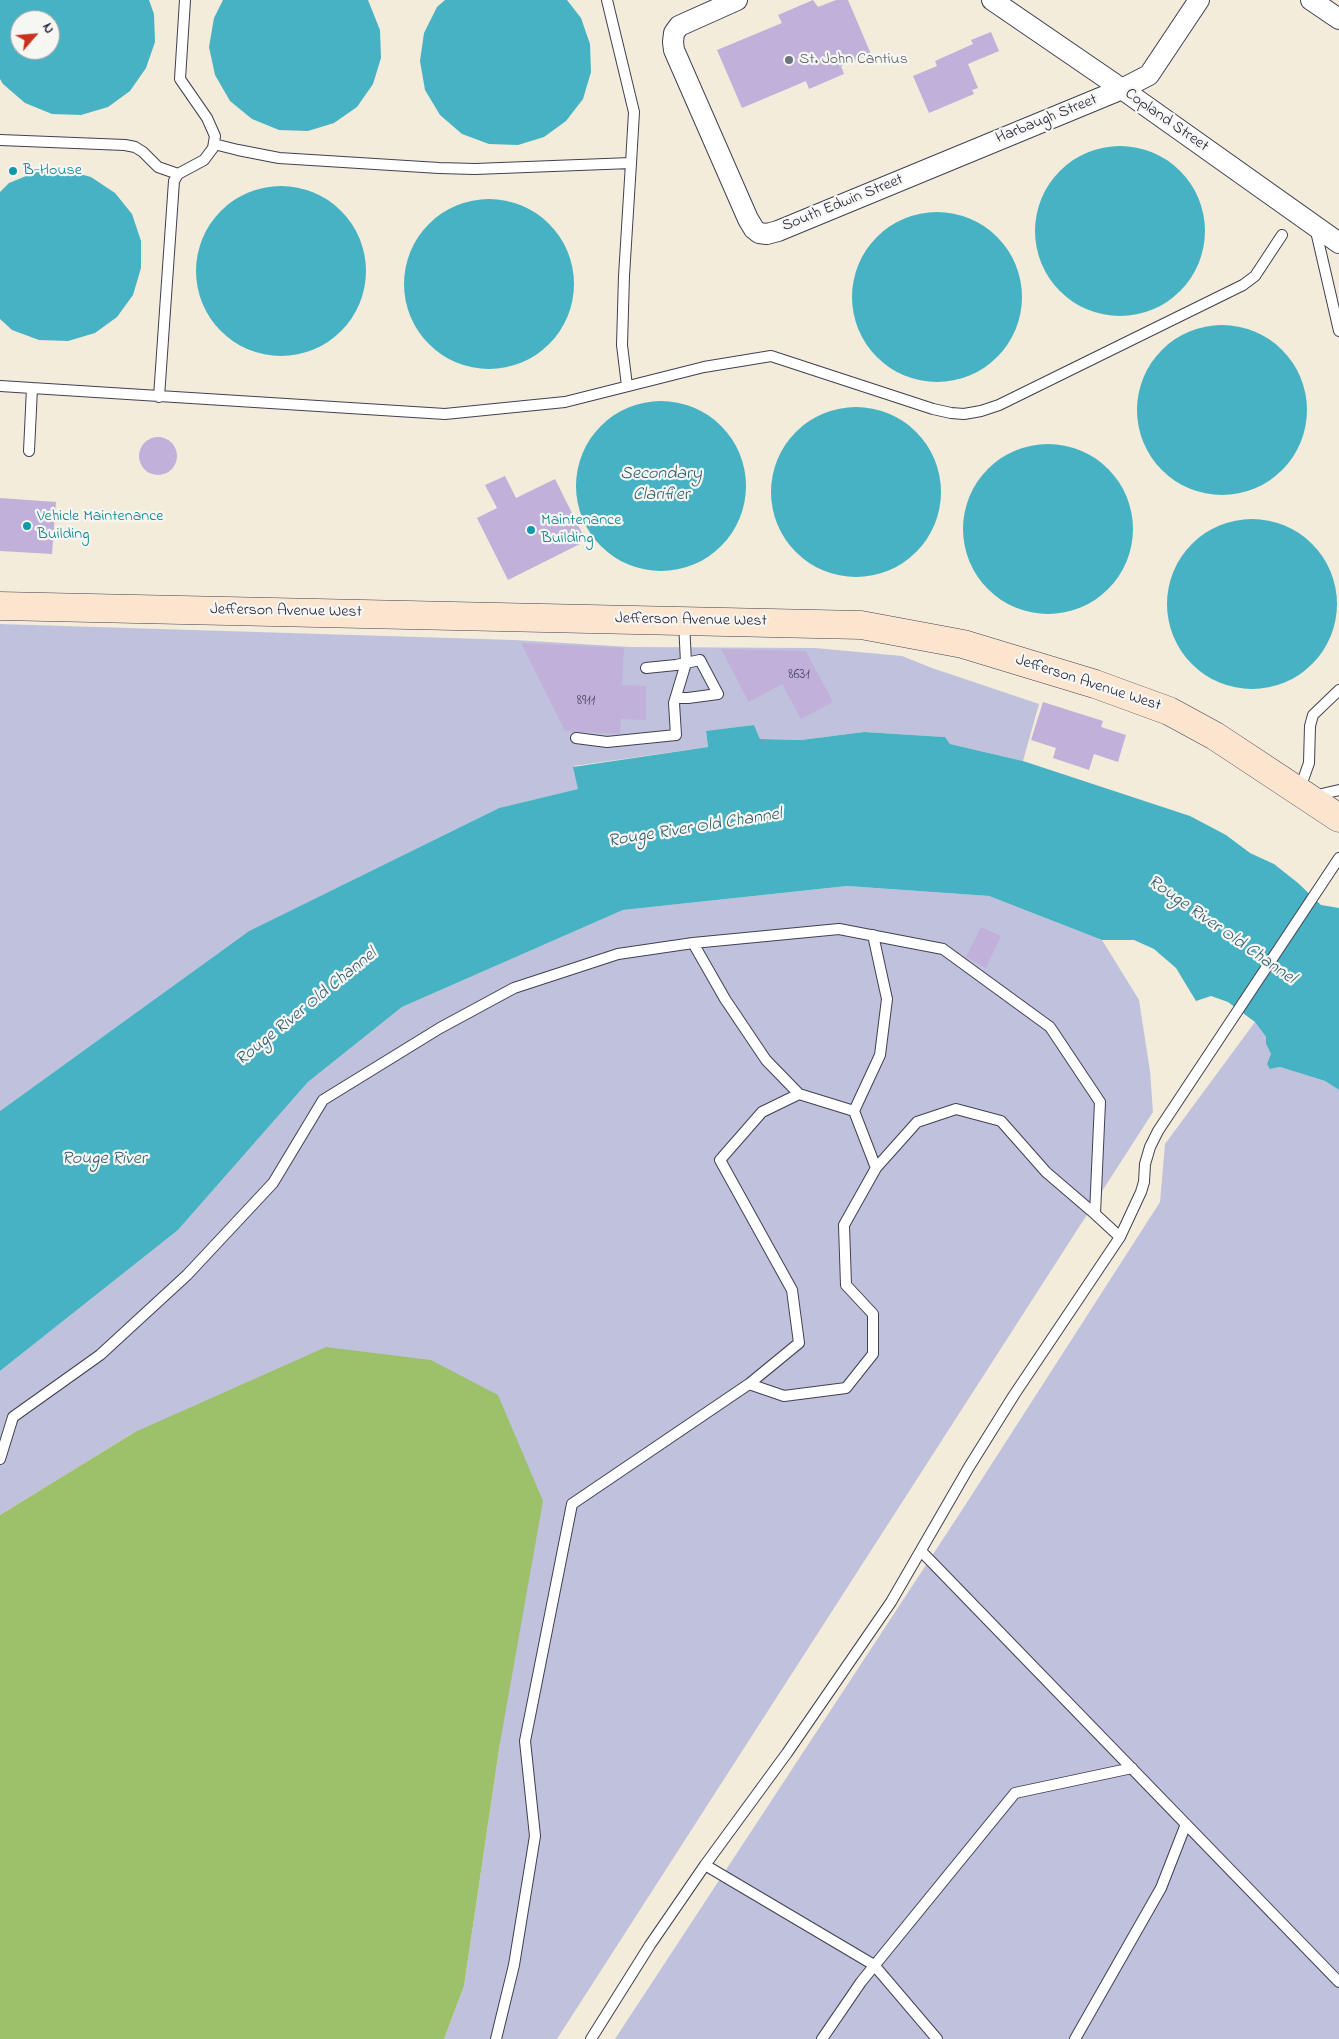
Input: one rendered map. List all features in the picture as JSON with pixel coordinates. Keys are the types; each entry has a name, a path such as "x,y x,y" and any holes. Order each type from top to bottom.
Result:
{"main road":[{"name":"Jefferson Avenue West","path":"0,606 860,625 963,644 1095,684 1170,711 1215,736 1339,818"}],"street":[{"name":"South Edwin Street","path":"737,0 679,26 674,33 673,42 674,50 748,219 759,233 778,231 944,163"},
{"name":"Copland Street","path":"992,0 1339,243"},
{"name":"Harbaugh Street","path":"944,163 1122,90 1149,75 1199,0"},
{"path":"1311,0 1339,19"}],"lane":[{"path":"159,397 173,189 178,174 204,160 213,148 215,136 207,118 180,79 185,0"},
{"path":"607,0 634,112 622,345 627,386"},
{"path":"0,140 125,145 135,147 158,166 178,174"},
{"path":"214,144 279,158 439,168 475,169 631,163"},
{"path":"1315,227 1339,331"},
{"path":"0,386 445,414 565,402 704,367 771,356 934,409 957,414 981,411 999,405 1243,284 1255,276 1282,235"},
{"path":"29,451 32,388"},
{"path":"576,738 607,742 676,735 674,703 686,663 684,621"},
{"path":"646,668 700,660 718,694 676,698"},
{"path":"1339,690 1313,715 1310,726 1309,763 1303,794 1339,790"},
{"path":"592,2039 650,1944 891,1602 969,1467 1014,1395 1120,1237 1135,1208 1144,1182 1150,1147 1178,1100 1339,858"},
{"path":"0,1459 14,1417 100,1355 187,1276 273,1183 322,1100 440,1028 514,988 618,954 693,942 839,929 944,949 1050,1027 1100,1102 1094,1214"},
{"path":"873,935 887,999 880,1055 854,1111 876,1168"},
{"path":"693,942 725,999 766,1060 799,1094 854,1111"},
{"path":"496,2039 514,1965 535,1836 525,1741 572,1504 749,1384 799,1343 792,1290 720,1160 762,1112 799,1094"},
{"path":"749,1384 784,1396 846,1388 873,1354 873,1314 846,1285 844,1225 876,1168 917,1122 956,1109 1000,1121 1046,1172 1120,1237"},
{"path":"921,1551 1339,1982"},
{"path":"822,2039 874,1965 1015,1792 1132,1768"},
{"path":"1075,2039 1161,1888 1186,1824"},
{"path":"705,1865 874,1965 937,2039"}],"shaded area":[{"path":"0,624 514,640 631,647 815,648 902,656 1039,704 1023,761 950,744 945,737 864,732 801,740 760,739 754,725 706,732 708,747 574,766 579,789 499,808 249,931 0,1111"},
{"path":"847,886 989,896 1102,940 1139,1000 1150,1071 1153,1112 557,2039 444,2039 464,1986 500,1743 135,1432 0,1515 0,1371 178,1230 308,1082 402,1007 623,910"},
{"path":"1255,1022 1266,1037 1266,1044 1271,1054 1270,1069 1280,1067 1325,1081 1339,1090 1339,2039 615,2039 964,1507 1160,1202 1165,1144"}],"green space":[{"path":"326,1347 431,1360 498,1395 543,1501 500,1743 464,1986 444,2039 0,2039 0,1515 135,1432"}],"water":[{"path":"0,0 149,0 154,14 155,42 146,68 130,91 108,107 81,115 52,114 25,103 3,84 0,79"},
{"path":"223,0 368,0 380,30 381,58 373,84 357,107 334,123 308,131 279,130 252,119 230,101 215,75 209,47 214,18"},
{"path":"445,0 567,0 581,18 590,44 591,72 583,99 566,121 544,137 518,145 489,144 462,134 440,115 425,90 420,61 424,33 437,7"},
{"path":"1128,146 1153,152 1174,165 1186,177 1202,206 1205,231 1204,248 1199,264 1186,285 1174,297 1145,313 1112,316 1087,310 1066,297 1054,285 1038,256 1035,223 1041,198 1054,177 1066,165 1095,149"},
{"path":"65,170 91,177 115,193 132,214 141,241 141,268 133,295 117,317 95,333 68,341 39,340 12,330 0,319 0,192 9,183 36,172"},
{"path":"289,186 314,192 335,205 347,217 363,246 366,271 365,288 360,304 347,325 335,337 306,353 273,356 248,350 227,337 215,325 199,296 196,263 202,238 215,217 227,205 256,189"},
{"path":"497,199 522,205 543,218 555,230 571,259 574,284 573,301 568,317 555,338 543,350 514,366 481,369 456,363 435,350 423,338 407,309 404,276 410,251 423,230 435,218 464,202"},
{"path":"945,212 970,218 991,231 1003,243 1019,272 1022,297 1021,314 1016,330 1003,351 991,363 962,379 929,382 904,376 883,363 871,351 855,322 852,289 858,264 871,243 883,231 912,215"},
{"path":"1230,325 1255,331 1276,344 1288,356 1304,385 1307,410 1306,427 1301,443 1288,464 1276,476 1247,492 1214,495 1189,489 1168,476 1156,464 1140,435 1137,402 1143,377 1156,356 1168,344 1197,328"},
{"name":"Secondary Clarifier","path":"669,401 694,407 715,420 727,432 743,461 746,486 745,503 740,519 727,540 715,552 686,568 653,571 628,565 607,552 595,540 579,511 576,478 582,453 595,432 607,420 636,404"},
{"path":"864,407 889,413 910,426 922,438 938,467 941,492 940,509 935,525 922,546 910,558 881,574 848,577 823,571 802,558 790,546 774,517 771,484 777,459 790,438 802,426 831,410"},
{"path":"1056,444 1081,450 1102,463 1114,475 1130,504 1133,529 1132,546 1127,562 1114,583 1102,595 1073,611 1040,614 1015,608 994,595 982,583 966,554 963,521 969,496 982,475 994,463 1023,447"},
{"path":"1260,519 1285,525 1306,538 1318,550 1334,579 1337,604 1336,621 1331,637 1318,658 1306,670 1277,686 1244,689 1219,683 1198,670 1186,658 1170,629 1167,596 1173,571 1186,550 1198,538 1227,522"},
{"name":"Rouge River","path":"754,725 760,739 801,740 864,732 945,737 950,744 1023,761 1190,816 1226,835 1250,853 1274,864 1321,905 1339,908 1339,1090 1325,1081 1280,1067 1270,1069 1267,1064 1271,1054 1266,1044 1266,1037 1255,1022 1228,1002 1211,996 1196,1001 1176,968 1154,949 1134,940 1102,940 989,896 847,886 623,910 402,1007 308,1082 178,1230 0,1371 0,1111 249,931 499,808 578,789 573,767 708,747 706,731"}],"building":[{"name":"St. John Cantius","path":"813,0 818,7 836,0 848,0 871,54 841,66 844,74 809,89 806,81 742,108 717,50 782,23 778,15"},
{"path":"991,32 999,51 968,64 978,88 972,90 974,94 929,113 913,76 937,66 935,61 973,44 971,40"},
{"path":"158,437 172,442 177,456 172,470 158,475 144,470 139,456 144,442"},
{"name":"Maintenance Building","path":"505,476 516,498 555,479 586,541 508,580 477,518 497,508 485,485"},
{"name":"Vehicle Maintenance Building","path":"0,498 56,502 52,554 0,551"},
{"path":"521,643 624,648 622,685 646,686 646,720 621,719 620,734 565,731"},
{"path":"721,649 806,651 833,702 801,719 782,684 749,702"},
{"path":"1043,702 1103,721 1101,727 1126,735 1118,762 1094,754 1089,770 1053,758 1056,748 1031,740"},
{"path":"981,927 1001,936 986,968 966,957"}],"place":[{"name":"St. John Cantius","path":"789,60"},
{"name":"B-House","path":"13,171"},
{"name":"Vehicle Maintenance Building","path":"27,526"},
{"name":"Maintenance Building","path":"531,530"}],"water label":[{"name":"Rouge River Old Channel","path":"695,829"},
{"name":"Rouge River Old Channel","path":"1221,931"},
{"name":"Rouge River Old Channel","path":"307,1008"}]}
